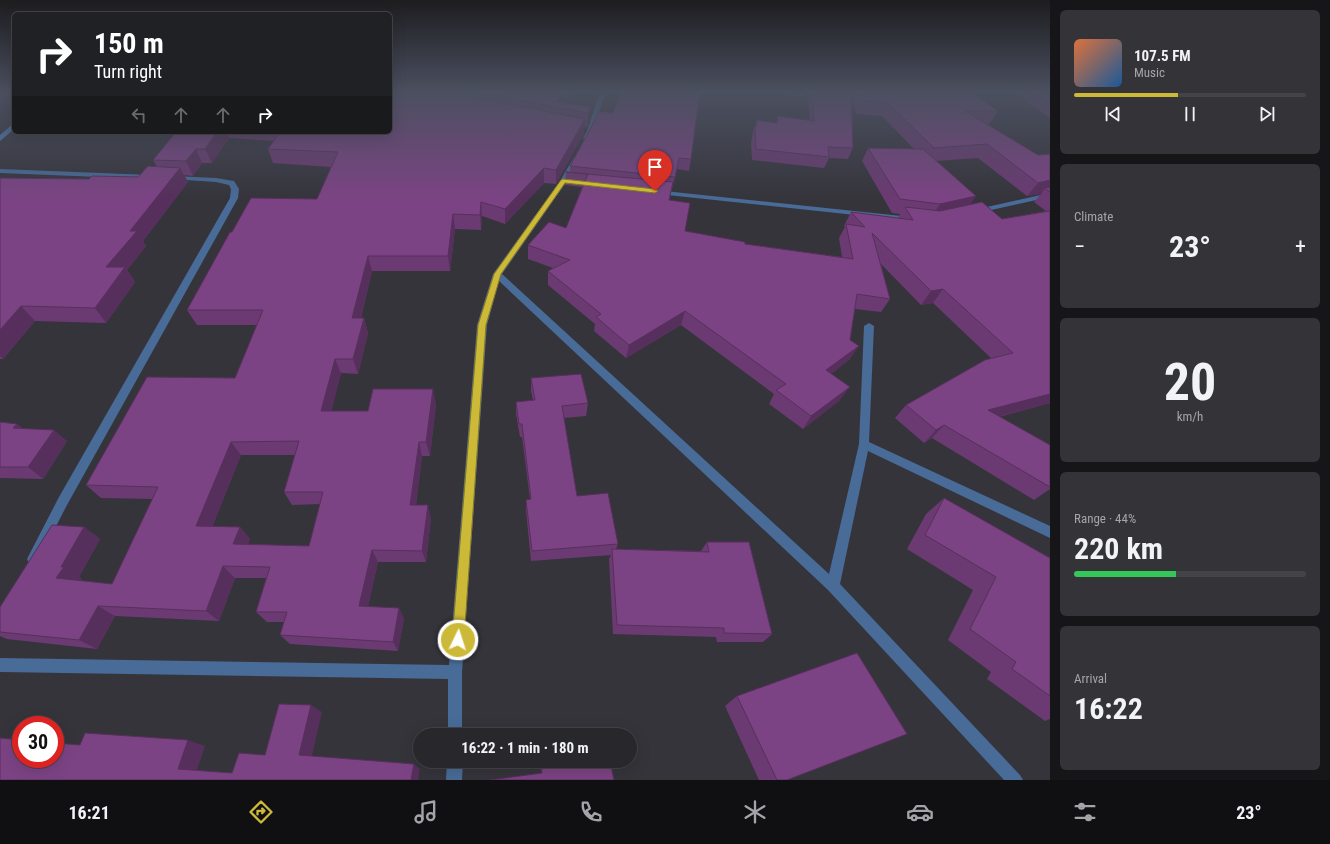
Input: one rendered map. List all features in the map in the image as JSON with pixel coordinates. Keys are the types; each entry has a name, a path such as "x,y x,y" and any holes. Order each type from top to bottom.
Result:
{"main road":[{"path":"0,139 11,127"}],"street":[{"path":"455,728 455,672 482,325 497,274 567,182 588,127"},
{"path":"0,171 216,180 231,183 235,190 234,198 63,501 29,568"},
{"path":"649,191 915,220"},
{"path":"968,213 1050,195"},
{"path":"497,274 833,586 1015,780"},
{"path":"833,586 864,444 869,326"},
{"path":"864,444 1050,532"},
{"path":"0,665 455,672"},
{"path":"454,780 455,768"}],"building":[{"path":"392,127 580,127 556,170 544,168 505,209 481,202 480,215 453,214 448,256 368,256 352,318 364,318 353,359 335,359 321,411 368,411 373,389 433,389 426,442 419,442 410,505 428,505 422,551 372,550 359,606 399,608 393,642 280,635 287,612 256,612 270,567 223,566 206,611 98,606 79,640 0,632 0,607 52,525 84,527 61,567 64,567 56,578 112,584 158,487 86,485 147,377 235,378 263,310 187,310 230,232 232,232 251,198 317,199 338,152 268,149 279,134 392,134","holes":["299,441 284,492 323,492 309,546 233,544 240,527 196,526 231,442"]},
{"path":"591,127 695,127 691,159 679,158 675,177 570,166"},
{"path":"756,127 852,127 853,148 828,147 829,157 756,149"},
{"path":"913,127 992,127 1038,155 1050,154 1050,180 1038,183 987,144 934,148"},
{"path":"174,134 216,134 205,149 196,149 186,161 153,160"},
{"path":"868,148 923,149 976,196 940,204 900,199"},
{"path":"148,166 180,168 130,231 137,231 106,267 125,267 95,308 21,306 0,330 0,178 89,179 92,176 138,177"},
{"path":"588,174 673,182 669,200 690,203 685,231 745,242 745,244 853,259 846,224 865,227 851,212 913,220 905,207 940,211 982,202 1002,219 1050,211 1050,394 988,410 1050,445 1050,487 944,425 936,430 906,405 985,360 1013,353 943,289 931,291 872,233 890,299 857,294 850,340 859,346 826,370 850,387 811,416 776,390 786,384 685,311 629,345 596,317 601,314 548,271 570,260 528,245 549,222 566,228"},
{"path":"1050,187 1050,192 1045,188"},
{"path":"581,374 588,403 562,406 577,496 608,493 618,544 532,551 526,500 531,499 522,424 519,424 516,402 535,400 531,378"},
{"path":"0,422 17,424 13,428 54,430 28,467 0,467"},
{"path":"944,498 1050,558 1050,696 1012,669 1016,662 970,629 996,577 925,535"},
{"path":"707,542 749,542 772,634 724,633 724,628 617,625 612,549 709,552"},
{"path":"857,653 907,734 787,780 777,780 737,696"},
{"path":"279,704 311,705 299,755 413,764 413,768 411,780 0,780 0,738 12,739 12,768 64,768 64,744 80,745 85,733 188,740 178,769 232,773 239,753 265,755"},
{"path":"542,768 611,768 614,780 490,780 542,773"}],"route":[{"path":"458,640 482,325 497,274 563,181 655,191"}]}
